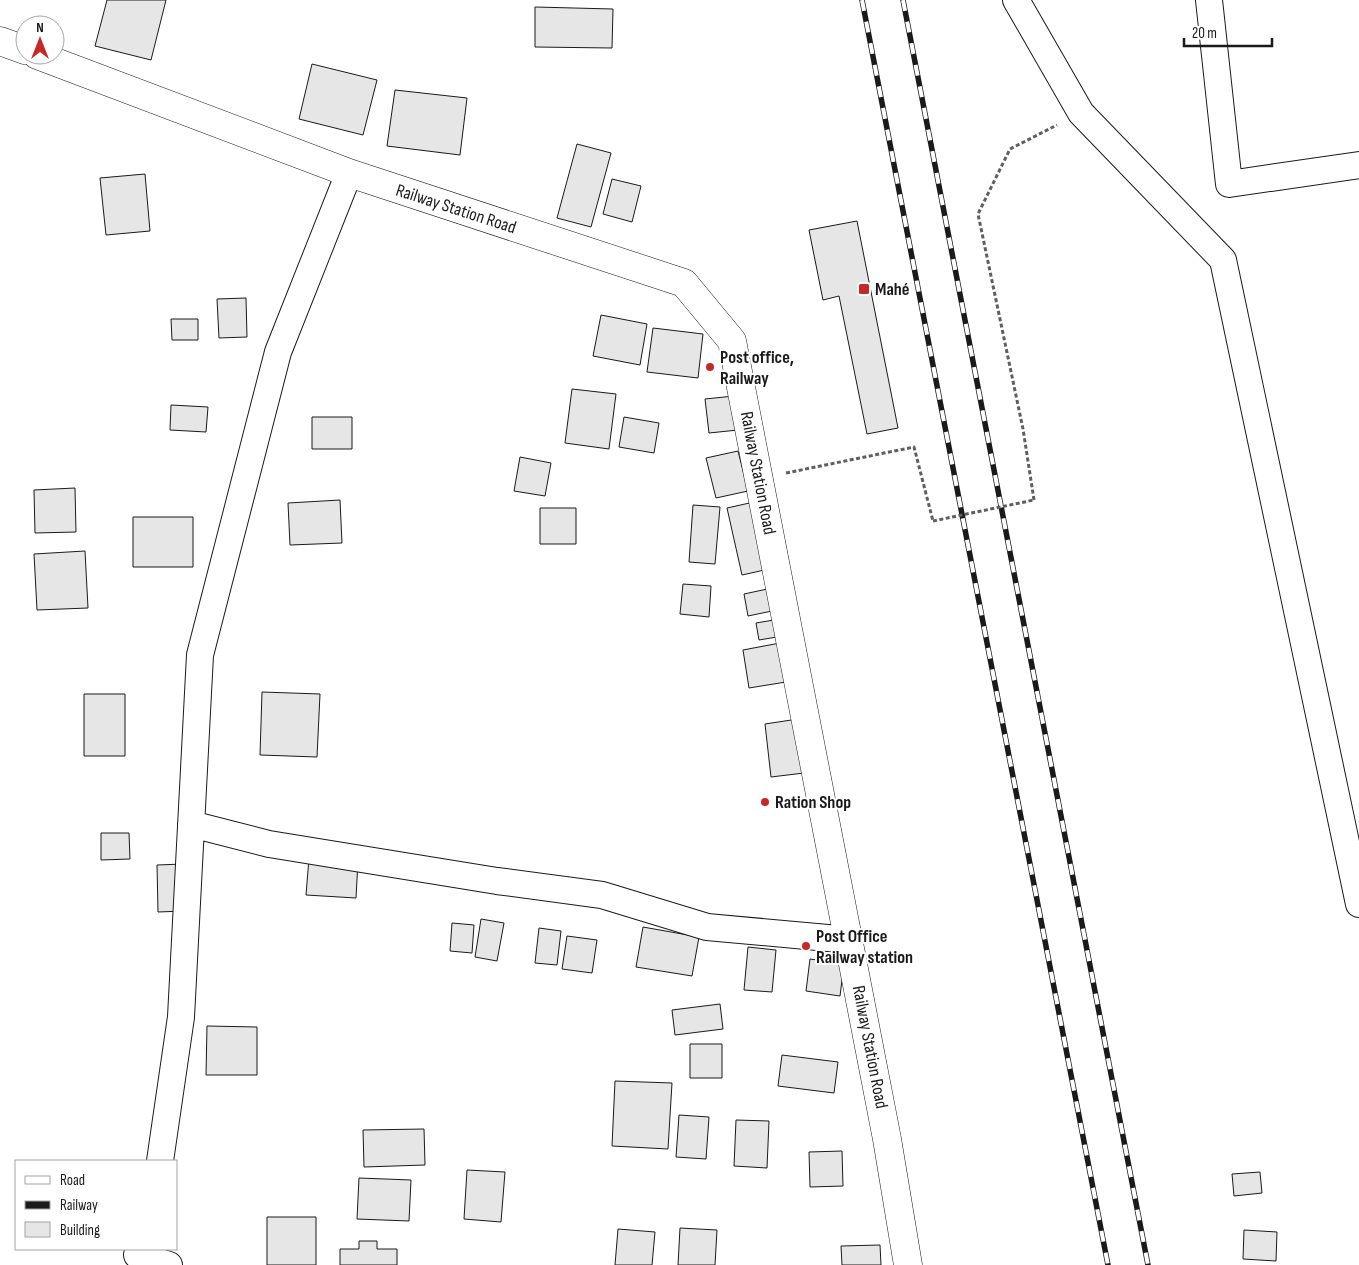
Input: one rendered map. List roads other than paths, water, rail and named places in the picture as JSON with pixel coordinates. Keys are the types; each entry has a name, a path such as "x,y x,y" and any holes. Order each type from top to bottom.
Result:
{"street":[{"path":"1016,0 1080,113 1223,260 1359,904"},
{"path":"1208,0 1228,184 1359,164"},
{"path":"0,41 15,46"},
{"name":"Railway Station Road","path":"63,65 348,173 684,283 732,341 888,1139 908,1265"},
{"path":"160,1160 181,1017 200,655 278,352 348,173"},
{"path":"191,824 269,844 498,881 602,895 707,927 850,940"},
{"path":"137,1256 169,1265"}],"railway":[{"path":"862,0 1108,1265"},
{"path":"903,0 1148,1265"}],"place":[{"name":"Mahé","path":"864,289"},
{"name":"Post office, Railway","path":"710,367"},
{"name":"Ration Shop","path":"765,802"},
{"name":"Post Office Railway station","path":"806,946"}]}
